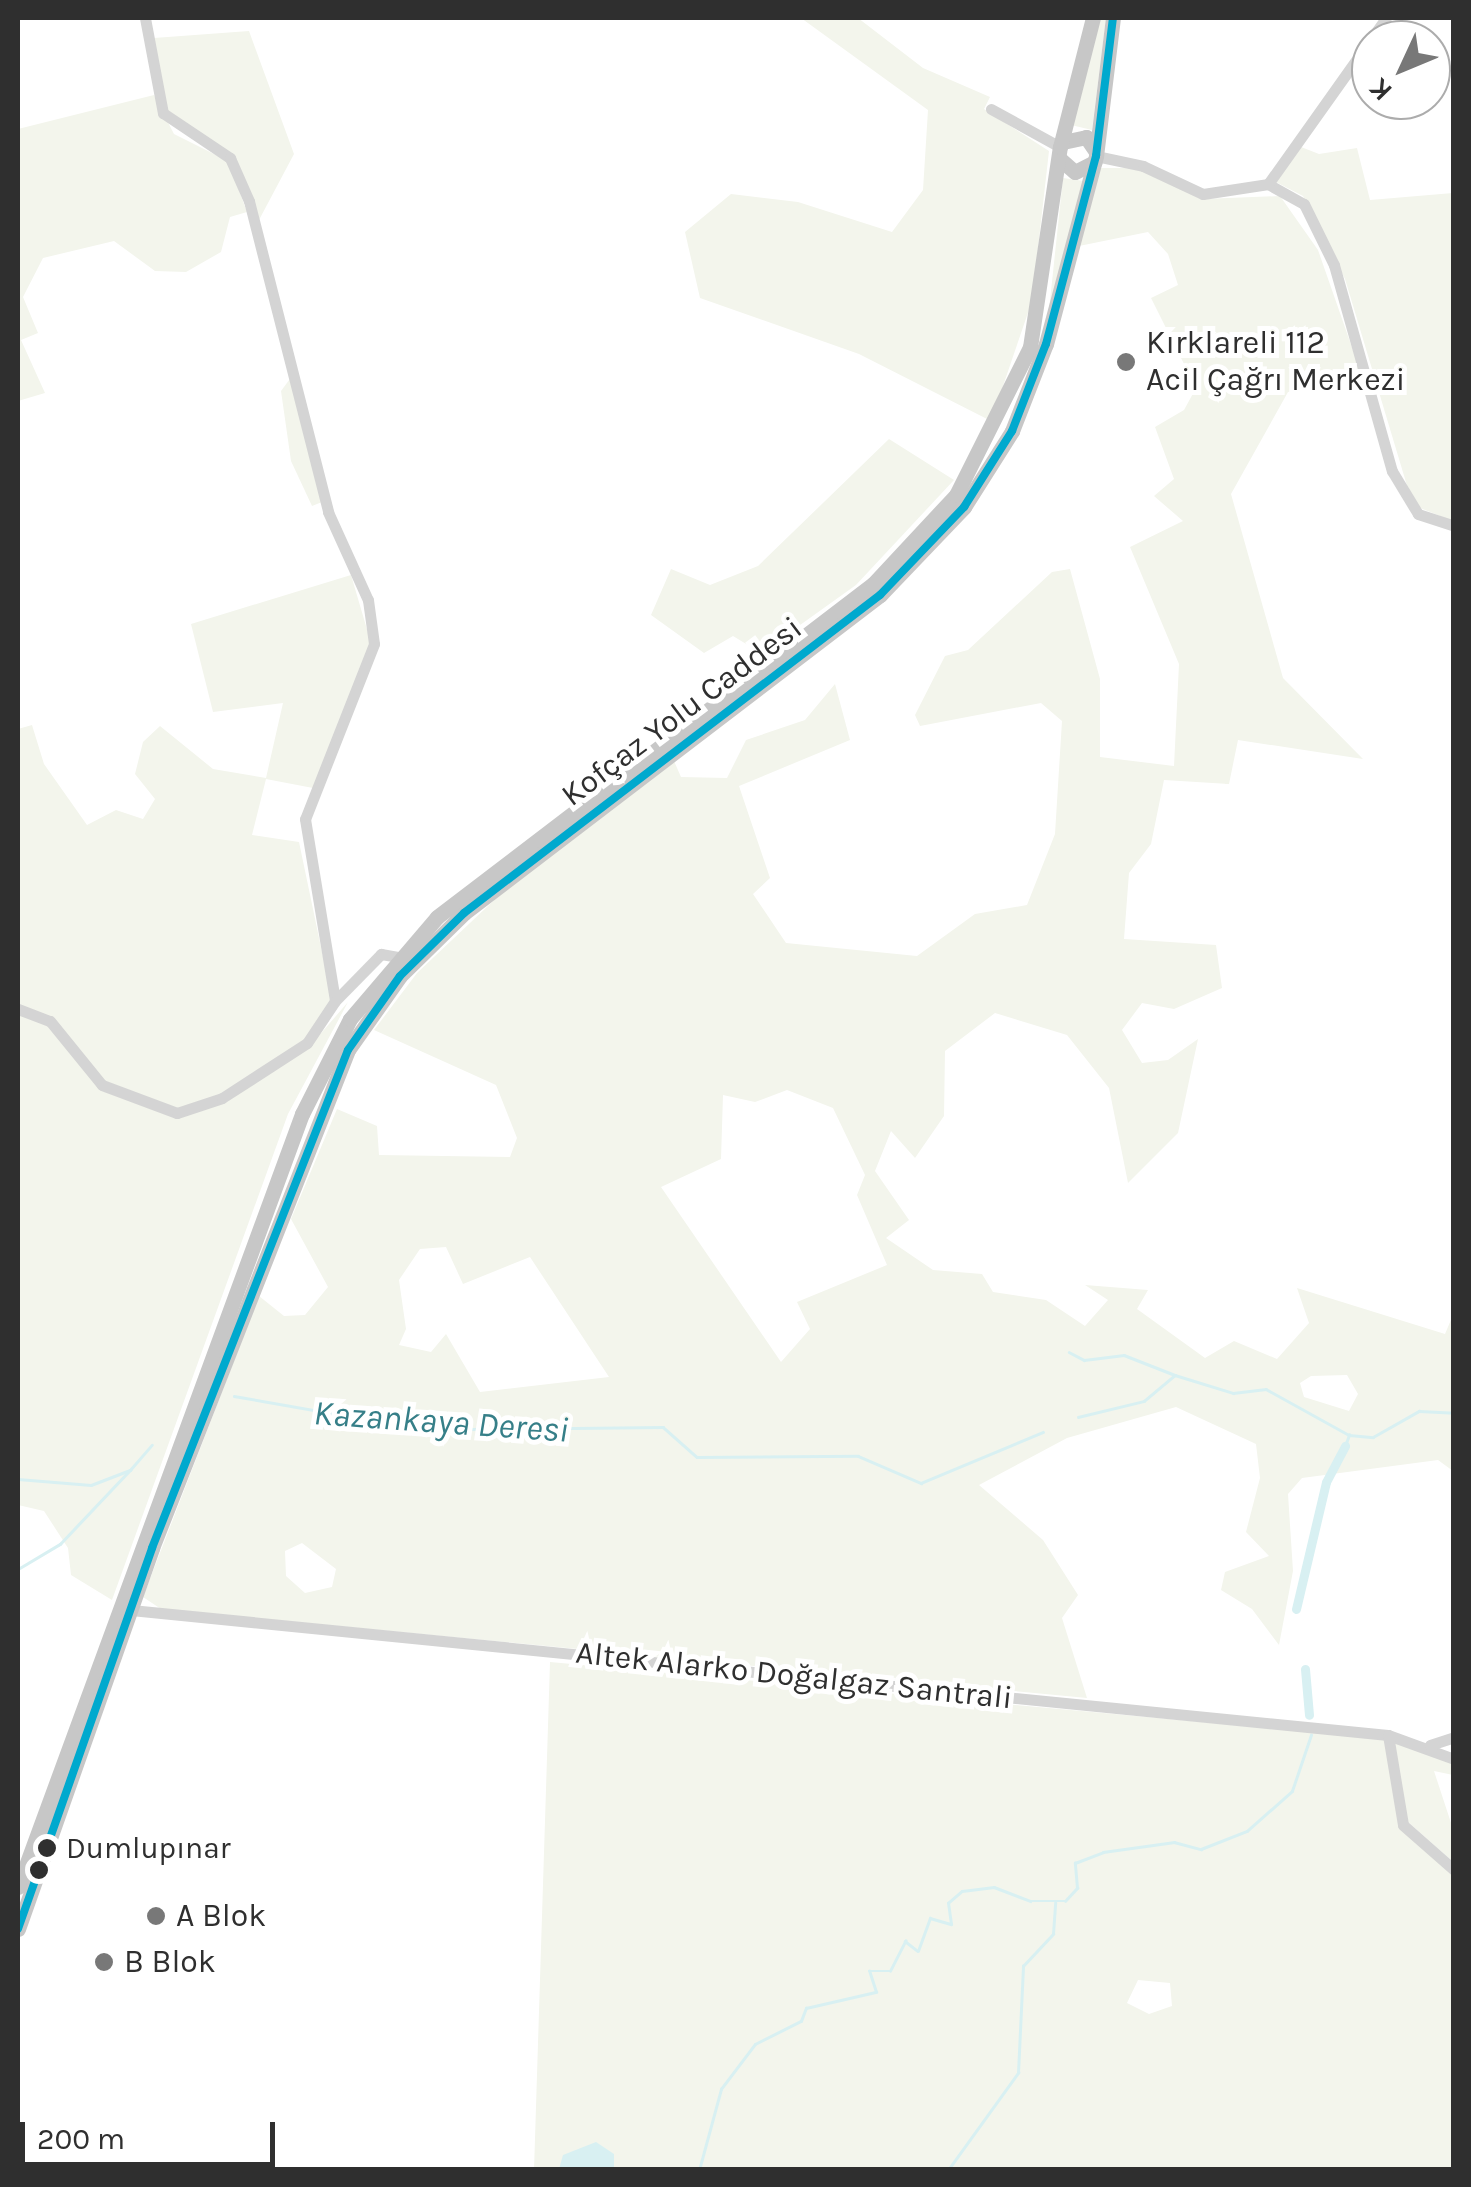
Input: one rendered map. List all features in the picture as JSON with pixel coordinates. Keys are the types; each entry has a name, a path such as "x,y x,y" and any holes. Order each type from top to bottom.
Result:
{"main road":[{"name":"Kofçaz Yolu Caddesi","path":"196,1414 314,1084 398,957 476,886 872,584 942,514 989,443 1030,347 1061,150 1093,18"},
{"name":"Kofçaz Yolu Caddesi","path":"196,1414 316,1116 363,1026 464,913 880,595 947,529 1026,400 1096,159 1113,18"},
{"path":"1086,137 1096,159 1075,172 1061,150 1086,137"},
{"path":"18,1929 196,1414"},
{"path":"18,1887 196,1414"}],"street":[{"path":"145,18 163,113 230,158 249,201 328,512 368,600 374,644 305,819 335,1001"},
{"path":"1268,184 1386,18"},
{"path":"992,110 1061,150"},
{"path":"1096,159 1143,166 1204,194 1268,184 1304,204 1334,265 1392,471 1418,514 1454,526"},
{"path":"18,1009 50,1021 102,1085 177,1113 222,1098 307,1043 335,1001 381,954 398,957"},
{"name":"Altek Alarko Doğalgaz Santrali","path":"130,1610 1388,1735 1430,1745 1454,1759"},
{"path":"1388,1735 1404,1825 1454,1870"},
{"path":"1430,1745 1454,1737"}],"shaded area":[{"path":"801,18 858,18 923,68 990,97 984,109 1049,151 1032,301 991,421 859,354 700,298 685,232 731,194 798,202 892,232 923,190 928,110"},
{"path":"1099,18 1106,18 1092,130 1071,125"},
{"path":"249,31 294,154 259,220 234,156 167,112 154,38"},
{"path":"154,95 174,134 228,161 247,212 230,217 221,252 186,272 155,271 114,241 43,258 23,297 38,333 21,340 45,393 18,401 18,129"},
{"path":"1296,145 1319,154 1357,148 1370,200 1453,193 1453,521 1420,508 1408,489 1345,279 1303,196 1274,181"},
{"path":"1099,168 1140,168 1203,199 1280,196 1318,250 1363,379 1288,392 1231,494 1283,678 1363,759 1238,740 1229,784 1164,780 1151,844 1129,873 1124,939 1216,945 1222,988 1174,1009 1142,1003 1122,1030 1142,1063 1168,1060 1198,1039 1178,1133 1128,1183 1109,1088 1067,1035 995,1013 945,1051 944,1116 915,1158 891,1131 875,1171 909,1220 886,1238 933,1270 982,1274 993,1292 1046,1300 1085,1326 1108,1300 1085,1285 1148,1290 1137,1309 1205,1358 1234,1341 1277,1359 1309,1323 1297,1288 1445,1334 1453,1315 1453,1471 1438,1460 1302,1478 1288,1494 1293,1571 1279,1645 1252,1609 1221,1590 1225,1572 1269,1556 1246,1532 1260,1478 1256,1444 1176,1407 1067,1438 979,1485 1043,1540 1078,1595 1062,1618 1087,1698 161,1609 143,1597 259,1296 284,1316 305,1315 328,1287 291,1219 337,1109 377,1126 379,1155 510,1157 517,1138 496,1085 374,1030 417,973 507,888 674,761 681,777 727,778 746,740 805,720 835,684 850,740 739,786 770,878 753,894 786,943 917,956 975,914 1027,905 1055,834 1062,721 1041,703 920,726 915,715 945,656 968,650 1052,572 1070,569 1100,679 1100,757 1174,766 1179,664 1130,547 1183,521 1154,496 1174,479 1155,427 1184,410 1196,388 1151,298 1178,285 1168,254 1148,232 1079,246","holes":["787,1090 833,1108 865,1175 857,1195 887,1265 797,1302 810,1329 781,1362 661,1187 721,1159 723,1095 755,1102","446,1247 463,1284 530,1257 609,1377 480,1392 446,1334 431,1352 399,1345 406,1329 399,1280 420,1249","1347,1375 1358,1394 1349,1411 1304,1397 1300,1383 1311,1376","302,1543 336,1569 332,1587 305,1593 286,1576 285,1551"]},
{"path":"1063,178 1084,181 1049,310"},
{"path":"295,372 322,502 312,506 291,461 281,391"},
{"path":"889,439 954,480 856,585 761,653 733,636 704,653 651,615 671,569 710,585 758,566"},
{"path":"351,575 371,643 313,788 266,779 252,835 299,842 332,1000 304,1040 221,1094 176,1110 103,1082 64,1032 18,1005 18,729 32,725 44,764 87,825 116,810 143,819 155,799 135,774 143,742 160,726 213,769 266,778 283,703 213,712 191,624"},
{"path":"348,1002 288,1114 112,1600 71,1575 68,1548 44,1511 18,1505 18,1013 47,1025 101,1090 177,1117 310,1046"},
{"path":"550,1662 1385,1739 1400,1825 1453,1876 1453,2169 534,2170","holes":["1138,1980 1170,1983 1172,2006 1149,2014 1127,2003"]},
{"path":"1393,1739 1453,1763 1453,1775 1434,1771 1453,1829 1451,1860 1407,1821"}],"water":[{"path":"596,2142 614,2154 614,2169 559,2169 563,2155"}],"waterway":[{"path":"1069,1352 1084,1360 1124,1355 1175,1375"},
{"path":"1078,1417 1144,1401 1175,1375 1233,1393 1266,1389 1349,1435 1373,1437 1419,1411 1454,1413"},
{"name":"Kazankaya Deresi","path":"234,1396 398,1425 412,1415 472,1429 663,1427 697,1457 858,1456 921,1483 1043,1432"},
{"path":"1345,1446 1349,1435"},
{"path":"18,1479 91,1485 130,1470 152,1445"},
{"path":"1296,1609 1326,1482 1345,1446"},
{"path":"18,1569 60,1544 130,1470"},
{"path":"1305,1669 1309,1715"},
{"path":"699,2170 721,2089 755,2044 801,2021 806,2008 876,1992 869,1971 890,1971 905,1941 918,1951 930,1918 951,1924 948,1903 962,1891 994,1887 1030,1901 1065,1901 1077,1888 1075,1863 1103,1852 1174,1842 1201,1849 1247,1831 1292,1791 1311,1735"},
{"path":"948,2170 1018,2073 1023,1966 1053,1934 1055,1903"}],"transit line":[{"path":"18,1929 152,1548 348,1050 400,976 464,913 880,595 964,507 1012,431 1046,344 1096,156 1113,18"}],"place":[{"name":"Kırklareli 112 Acil Çağrı Merkezi","path":"1126,362"},
{"name":"Dumlupınar","path":"47,1848"},
{"name":"A Blok","path":"156,1916"},
{"name":"B Blok","path":"104,1962"}]}
